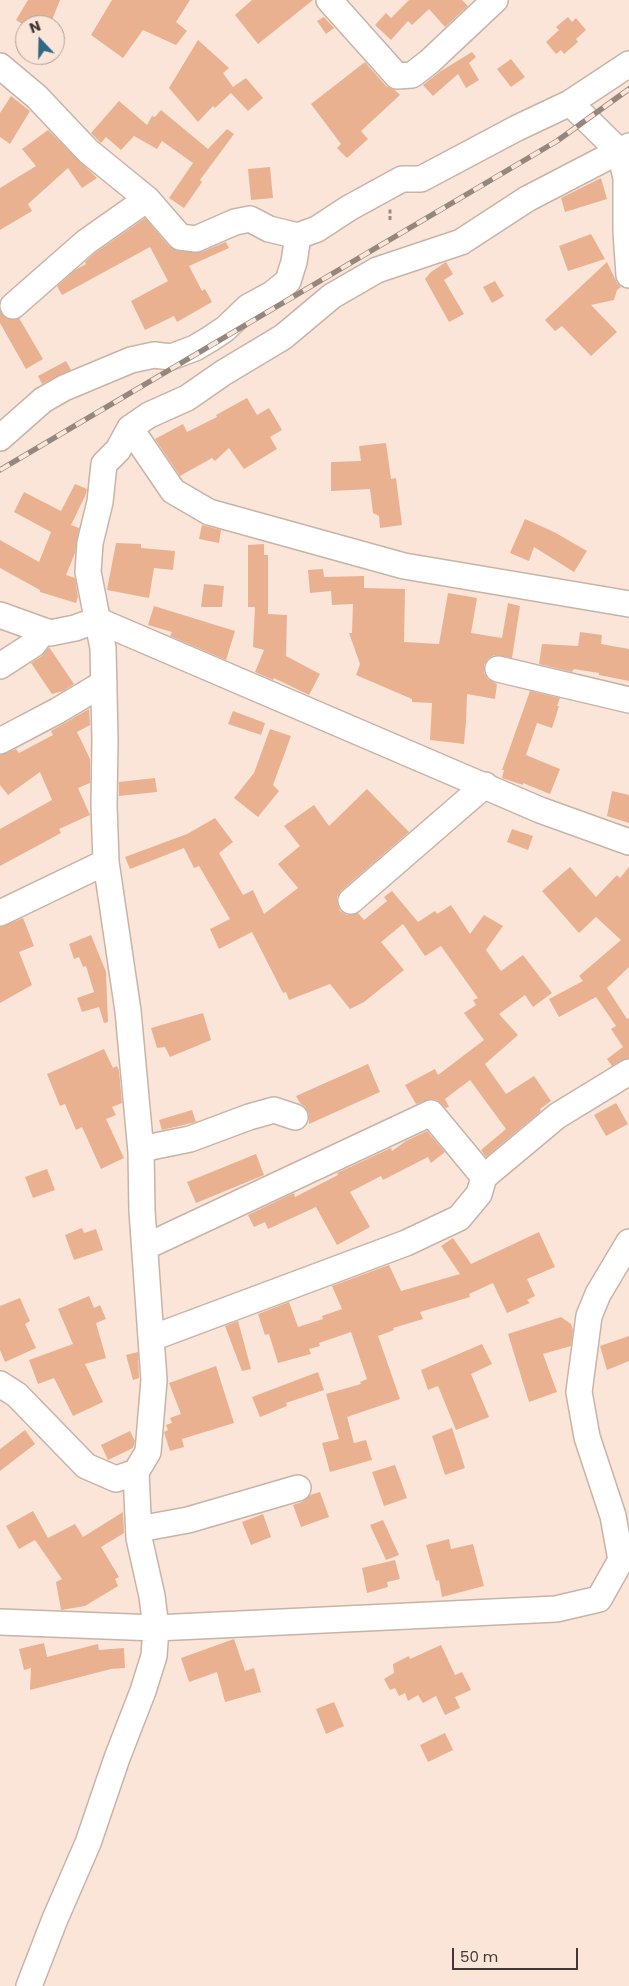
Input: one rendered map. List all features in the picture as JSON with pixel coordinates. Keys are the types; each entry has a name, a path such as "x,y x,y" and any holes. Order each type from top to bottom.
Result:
{"street":[{"path":"329,0 397,76 412,75 429,62 495,0"},
{"path":"0,66 37,97 88,151 147,199 180,237 196,239 235,222 250,219 269,229 298,236 317,229 349,208 402,179 421,179 517,128 570,103 629,64"},
{"path":"570,103 624,149 629,275"},
{"path":"29,1986 55,1919 88,1843 143,1691 154,1656 156,1628 152,1596 139,1538 136,1472 148,1452 154,1380 142,1211 141,1149 128,1011 106,862 103,648 88,572 90,543 100,502 104,464 118,450 130,428 149,415 187,398 223,373 283,337 332,296 377,270 461,242 527,199 624,149"},
{"path":"12,306 86,242 147,199"},
{"path":"0,438 30,410 64,388 131,360 154,355 171,357 195,348 225,329 248,307 272,294 288,281 294,262 298,236"},
{"path":"130,428 173,491 209,512 404,566 629,604"},
{"path":"0,615 50,633 75,628 97,620 540,810 629,842"},
{"path":"0,666 34,644 43,631"},
{"path":"498,669 629,700"},
{"path":"0,741 57,711 104,682"},
{"path":"351,902 485,785"},
{"path":"0,913 106,862"},
{"path":"152,1338 406,1243 459,1218 479,1194 484,1177 557,1116 629,1072"},
{"path":"141,1149 190,1139 249,1117 274,1110 295,1117"},
{"path":"145,1247 432,1113 484,1177"},
{"path":"0,1622 156,1628 556,1609 599,1598 620,1579 621,1560 613,1516 587,1437 579,1392 589,1316 598,1294 629,1242"},
{"path":"0,1384 17,1395 86,1466 116,1479 136,1472"},
{"path":"139,1529 188,1520 298,1488"}],"building":[{"path":"28,0 60,0 54,15 19,15"},
{"path":"112,0 190,0 176,22 187,31 176,45 143,30 123,58 91,35"},
{"path":"252,0 313,0 258,44 235,15"},
{"path":"409,0 462,0 468,6 445,27 429,9 412,25 408,21 391,40 375,25 386,13 391,18"},
{"path":"324,17 334,28 326,34 317,21"},
{"path":"568,17 572,22 576,18 586,30 576,39 578,42 564,54 561,50 556,54 546,42 559,30 556,27"},
{"path":"198,40 229,68 223,73 233,87 246,78 263,98 248,111 231,93 215,108 213,106 198,122 169,88"},
{"path":"472,52 476,57 469,63 479,80 466,88 458,74 433,96 423,85 441,71"},
{"path":"511,59 525,77 511,87 497,69"},
{"path":"365,62 386,86 395,90 400,95 361,131 368,139 347,158 337,148 341,144 311,104"},
{"path":"11,96 30,111 10,144 0,137 0,113"},
{"path":"119,101 147,125 152,116 155,117 161,110 208,149 227,129 234,134 200,180 202,182 184,208 169,198 193,163 162,141 157,149 134,136 121,150 106,137 101,143 91,133"},
{"path":"48,130 97,178 82,188 68,168 28,204 32,211 0,230 0,188 36,166 22,149"},
{"path":"270,167 273,198 251,200 248,169"},
{"path":"601,178 607,199 565,212 561,198"},
{"path":"145,218 169,246 178,251 201,252 226,242 229,248 189,266 202,291 205,289 212,302 177,322 174,316 145,330 131,301 168,281 150,247 62,295 57,286 75,270 86,264 85,262 95,253"},
{"path":"591,234 605,259 568,271 559,246"},
{"path":"446,262 453,274 444,280 464,314 449,322 425,279 431,272"},
{"path":"607,262 617,283 621,287 617,290 614,300 591,305 617,332 591,356 562,326 555,331 545,320"},
{"path":"495,281 504,296 492,303 483,287"},
{"path":"0,311 8,319 19,318 43,359 26,369 0,323"},
{"path":"66,361 71,370 42,384 38,376"},
{"path":"247,398 257,415 269,408 282,430 270,437 277,449 244,469 229,448 215,461 212,458 180,476 155,439 183,424 187,432 217,417 216,415"},
{"path":"386,443 391,479 396,478 402,525 380,528 379,516 373,513 370,489 331,491 331,462 361,461 359,446"},
{"path":"75,484 87,489 71,525 79,528 75,553 66,575 75,578 78,597 76,603 40,592 40,590 0,568 0,540 39,562 51,532 14,512 24,492 61,511"},
{"path":"525,519 554,532 587,551 574,572 534,547 529,561 510,553"},
{"path":"202,525 221,530 219,543 199,539"},
{"path":"116,543 141,544 141,548 175,551 173,570 154,568 149,598 107,590"},
{"path":"264,544 264,555 268,555 268,614 287,615 286,656 320,674 309,695 274,678 273,680 255,672 264,650 253,647 255,607 248,607 248,545"},
{"path":"323,569 324,577 364,576 364,588 405,589 404,642 439,644 448,593 477,598 471,633 502,638 508,603 520,606 512,658 494,655 484,665 484,673 488,679 497,684 495,699 467,694 464,744 430,740 432,703 412,702 412,699 356,675 360,664 349,633 352,633 353,604 332,605 331,591 310,593 308,570"},
{"path":"204,584 224,586 222,607 201,607"},
{"path":"154,606 235,631 226,660 170,636 172,632 148,625"},
{"path":"580,632 602,635 601,644 629,649 629,681 599,675 599,673 574,669 572,672 539,664 542,644 578,646"},
{"path":"49,647 74,684 63,691 52,694 31,663 42,656"},
{"path":"530,691 560,698 552,728 537,723 526,755 560,769 550,794 523,783 523,785 502,778 504,770 502,770"},
{"path":"89,709 90,725 77,732 90,759 90,783 78,788 90,815 59,829 61,833 0,866 0,829 52,800 40,772 8,795 0,785 0,755 16,749 19,753 53,735 51,731"},
{"path":"233,711 265,723 261,735 228,724"},
{"path":"270,729 291,736 273,785 279,791 258,817 234,798 254,773"},
{"path":"155,778 157,792 119,796 119,782"},
{"path":"367,789 409,832 341,891 337,897 340,911 347,915 358,913 364,920 387,901 384,897 392,891 418,922 435,911 437,914 451,905 470,934 484,915 503,926 486,950 501,971 523,955 552,993 533,1007 525,995 499,1014 518,1035 485,1064 506,1094 534,1076 551,1101 486,1157 481,1150 506,1129 470,1080 445,1099 449,1107 446,1108 437,1100 431,1099 416,1104 405,1085 435,1069 438,1075 484,1040 464,1013 476,1005 473,1000 478,998 441,946 425,956 403,924 381,942 404,970 364,1002 350,1009 330,984 289,1000 286,992 283,993 252,932 219,949 210,929 230,919 199,866 194,868 184,848 130,869 125,857 187,834 215,818 233,842 219,853 243,895 253,890 264,914 298,888 278,864 300,846 284,826 314,805 329,826"},
{"path":"612,791 629,795 629,823 607,816"},
{"path":"512,829 533,836 528,850 507,842"},
{"path":"570,867 596,897 617,875 620,878 629,867 629,967 607,988 627,1019 629,1018 629,1058 612,1066 607,1059 623,1047 611,1029 616,1026 596,997 559,1017 549,999 583,981 579,976 621,940 596,917 579,933 542,891"},
{"path":"23,918 34,946 19,952 32,985 0,1003 0,927"},
{"path":"91,935 106,972 108,1022 104,1023 99,1007 82,1012 77,998 94,992 86,966 83,967 79,957 74,959 69,944"},
{"path":"203,1013 211,1040 170,1057 165,1047 157,1048 151,1028"},
{"path":"104,1049 113,1068 117,1066 119,1071 122,1103 112,1107 116,1115 106,1119 124,1158 101,1169 82,1127 76,1130 65,1104 60,1106 47,1074"},
{"path":"368,1064 380,1092 309,1124 309,1114 296,1096"},
{"path":"616,1103 628,1124 606,1136 594,1115"},
{"path":"192,1110 196,1122 162,1130 159,1120"},
{"path":"427,1131 445,1152 431,1163 428,1157 383,1180 381,1176 350,1192 370,1227 337,1245 316,1207 268,1229 265,1222 254,1227 248,1215 294,1193 295,1197 338,1175 337,1173 391,1148 392,1151 406,1141"},
{"path":"256,1154 264,1175 196,1203 187,1182"},
{"path":"47,1169 55,1190 33,1198 25,1177"},
{"path":"82,1228 84,1233 96,1229 103,1250 74,1260 65,1235"},
{"path":"539,1232 555,1267 527,1279 535,1296 527,1300 530,1303 507,1313 493,1283 469,1294 470,1297 420,1312 423,1319 393,1328 394,1330 378,1336 400,1399 347,1417 354,1443 366,1440 372,1460 330,1472 322,1443 339,1439 326,1394 361,1384 360,1382 367,1379 351,1332 319,1343 320,1346 309,1349 311,1354 278,1363 269,1334 265,1335 258,1314 289,1302 298,1327 323,1319 322,1316 342,1309 332,1286 389,1265 401,1291 460,1274 441,1246 453,1238 471,1264"},
{"path":"89,1296 94,1308 100,1305 106,1319 96,1323 106,1358 85,1364 103,1402 73,1416 54,1378 38,1384 29,1360 73,1344 58,1309"},
{"path":"20,1298 30,1321 25,1324 36,1348 5,1362 0,1350 0,1306"},
{"path":"561,1317 571,1324 573,1330 571,1346 543,1354 557,1392 529,1402 508,1334"},
{"path":"238,1321 251,1369 242,1371 225,1326"},
{"path":"629,1336 629,1361 607,1370 600,1346"},
{"path":"482,1344 492,1364 471,1374 489,1417 456,1430 438,1386 428,1390 421,1370"},
{"path":"138,1352 139,1378 133,1380 126,1355"},
{"path":"216,1366 234,1423 182,1439 184,1447 170,1451 164,1432 168,1430 166,1425 172,1423 170,1418 181,1414 169,1383"},
{"path":"318,1372 324,1390 286,1403 287,1406 260,1417 252,1397"},
{"path":"452,1428 465,1468 445,1475 432,1436"},
{"path":"25,1430 35,1444 0,1471 0,1449"},
{"path":"130,1431 135,1441 133,1448 108,1460 101,1445"},
{"path":"395,1465 407,1498 384,1506 372,1472"},
{"path":"320,1492 329,1517 301,1527 293,1505 302,1502 310,1495"},
{"path":"33,1511 48,1538 75,1524 83,1537 123,1512 124,1533 101,1547 119,1577 115,1579 118,1586 85,1606 61,1610 56,1582 62,1579 35,1540 19,1549 6,1526"},
{"path":"263,1514 271,1537 251,1545 242,1522"},
{"path":"383,1520 399,1555 386,1560 370,1525"},
{"path":"449,1539 451,1549 473,1544 484,1586 442,1597 439,1580 436,1581 426,1545"},
{"path":"395,1560 400,1579 387,1582 388,1587 367,1593 362,1568"},
{"path":"234,1639 245,1671 254,1668 261,1692 225,1702 217,1672 189,1682 181,1658"},
{"path":"44,1643 47,1657 98,1644 99,1650 124,1648 125,1668 111,1669 30,1690 31,1668 24,1670 19,1649"},
{"path":"441,1645 455,1675 462,1672 471,1690 455,1697 460,1708 445,1715 436,1696 423,1703 418,1695 408,1701 405,1693 399,1696 395,1688 390,1690 384,1679 394,1673 393,1664 409,1656 410,1659"},
{"path":"334,1702 344,1726 326,1734 316,1709"},
{"path":"445,1733 453,1750 428,1762 420,1745"}],"railway":[{"path":"0,470 557,141 629,89"}]}
